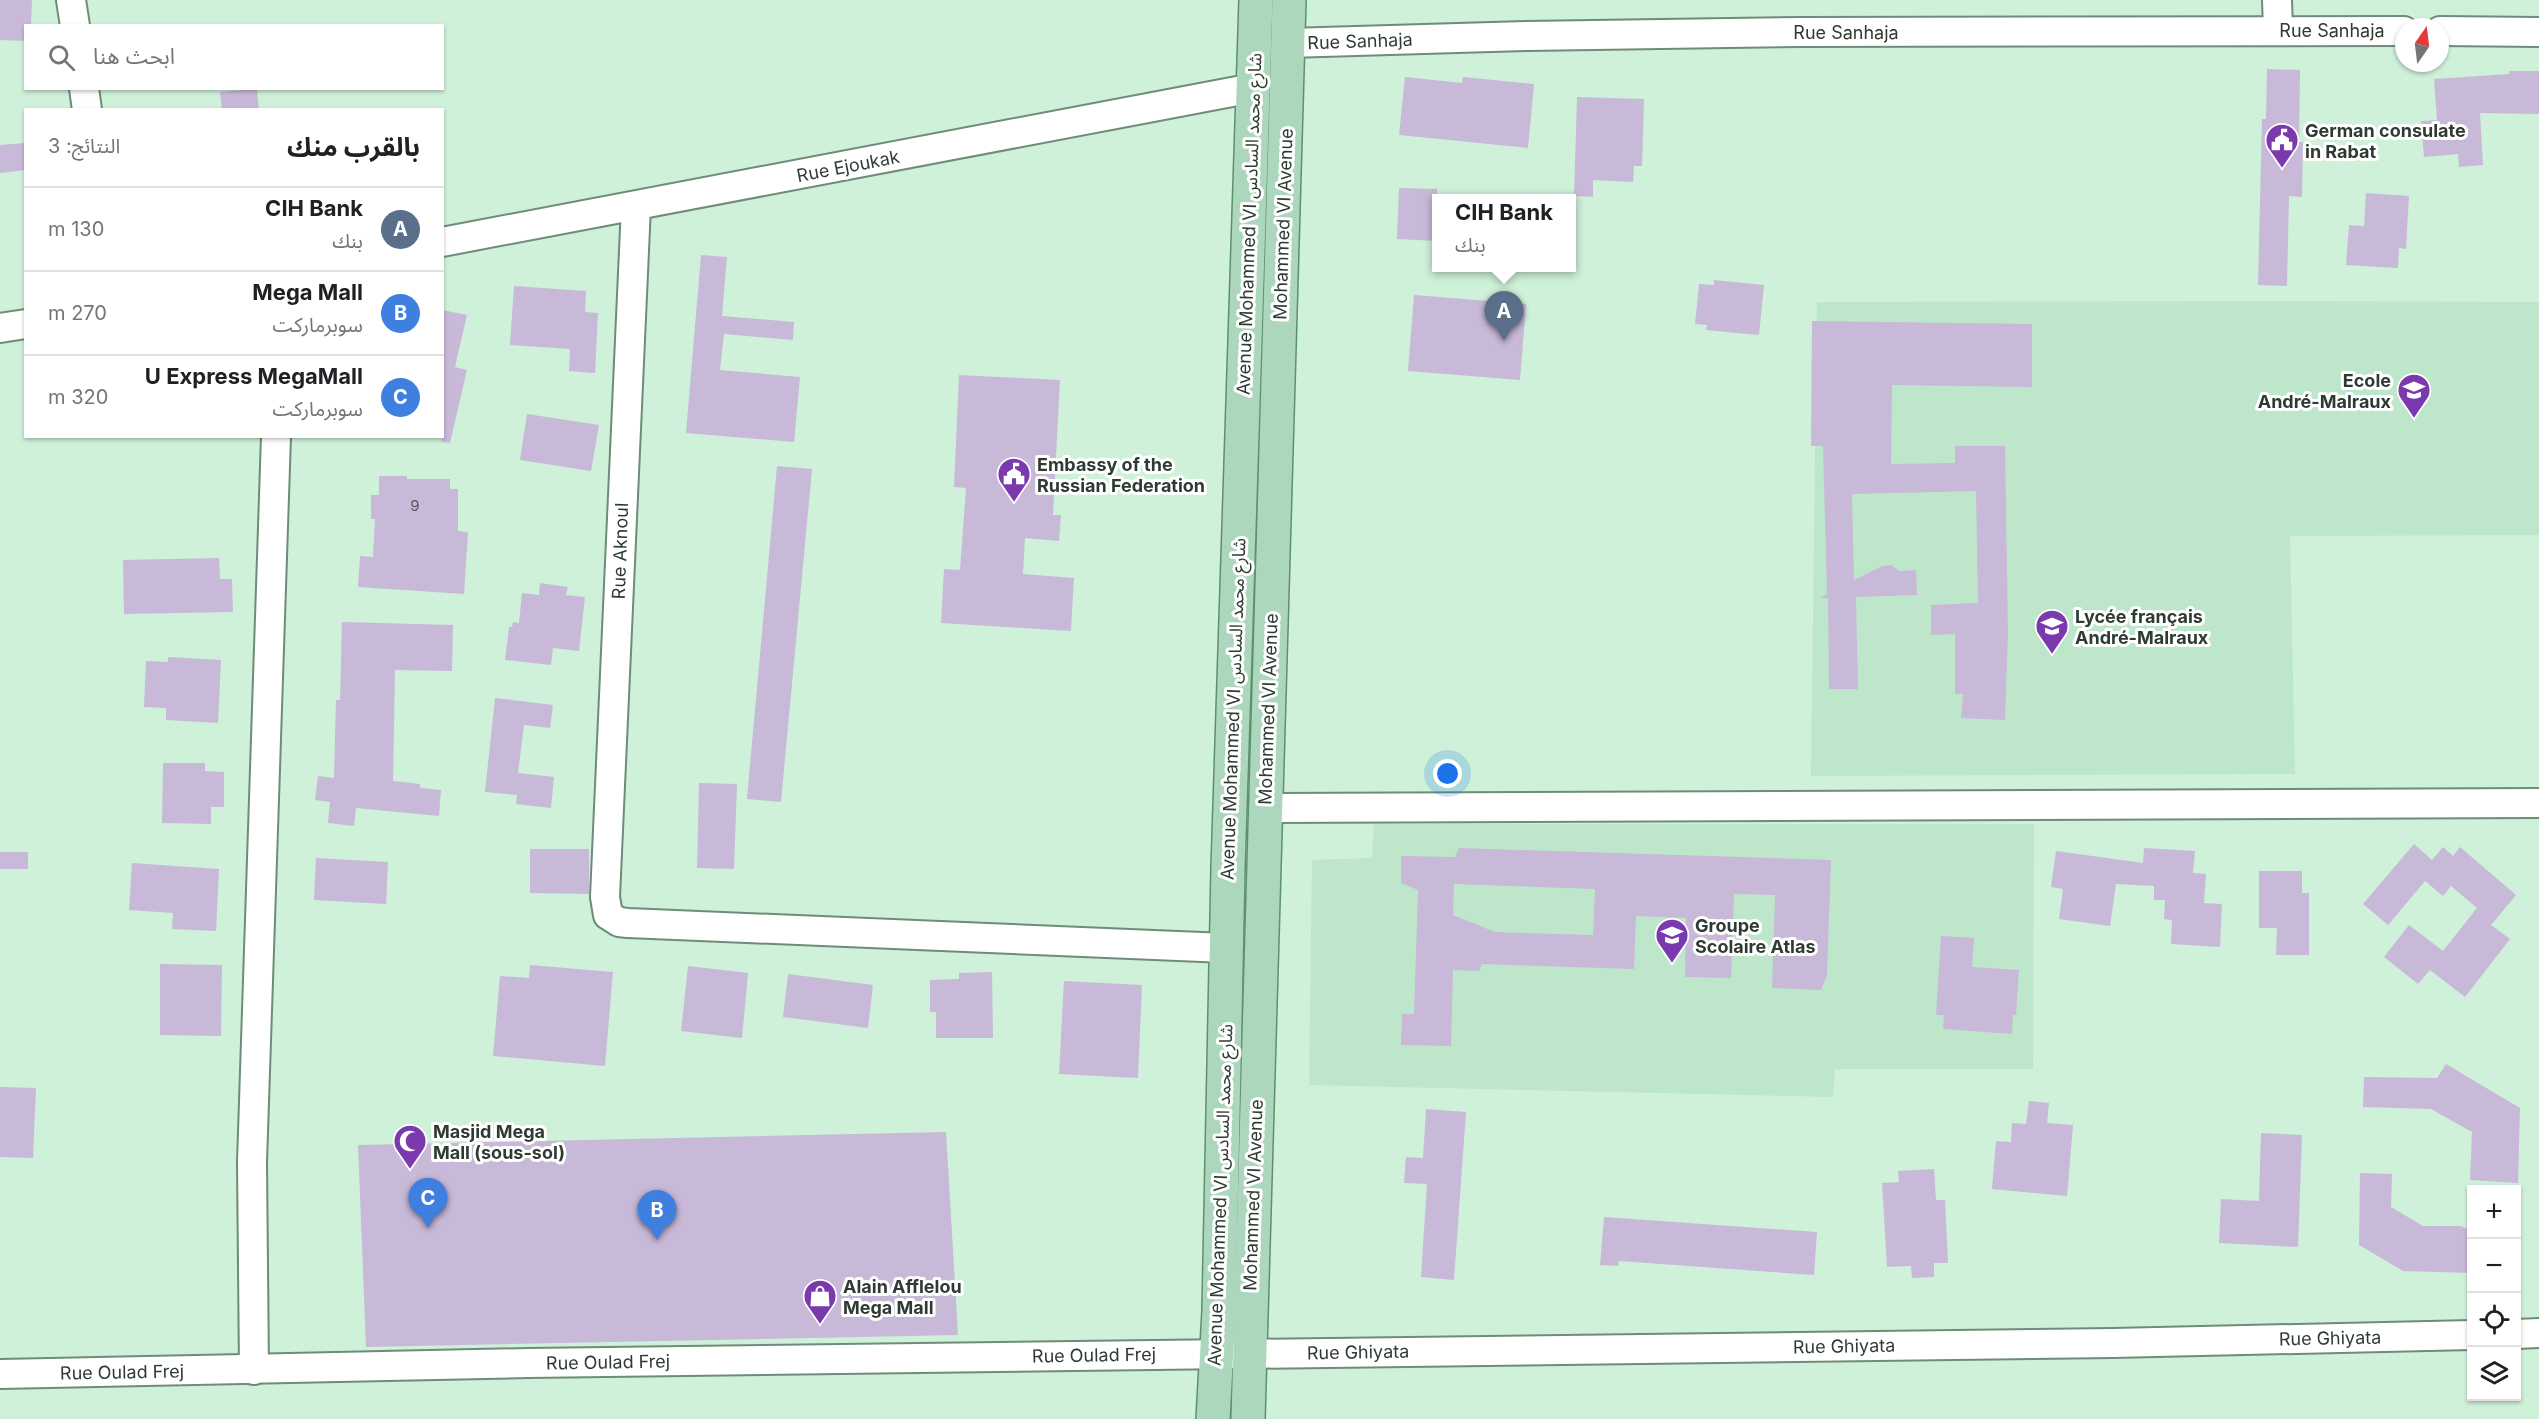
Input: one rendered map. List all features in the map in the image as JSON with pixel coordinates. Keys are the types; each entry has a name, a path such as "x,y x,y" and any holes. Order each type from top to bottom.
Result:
{"main road":[{"name":"Avenue Mohammed VI شارع محمد السادس","path":"1213,1419 1256,0"},
{"name":"Mohammed VI Avenue","path":"1248,1419 1289,0"}],"street":[{"path":"71,0 75,24"},
{"path":"2277,0 2278,30"},
{"name":"Rue Sanhaja","path":"1288,43 1682,34 2395,31"},
{"path":"2449,31 2539,32"},
{"name":"Rue Ejoukak","path":"444,242 1253,88"},
{"path":"84,90 87,108"},
{"name":"Rue Aknoul","path":"636,206 605,897 606,909 612,920 628,923 1226,948"},
{"path":"0,328 24,324"},
{"path":"254,1370 252,1162 276,438"},
{"path":"1265,808 2539,803"},
{"path":"2521,1334 2539,1333"},
{"name":"Rue Ghiyata","path":"1216,1354 2113,1343 2467,1335"},
{"name":"Rue Oulad Frej","path":"0,1374 528,1363 1216,1354"}],"shaded area":[{"name":"Lycée français André-Malraux","path":"1817,302 2539,302 2539,535 2290,536 2295,774 1811,776"},
{"name":"Groupe Scolaire Atlas","path":"1374,824 2034,824 2033,1069 1835,1069 1833,1097 1309,1085 1312,860 1372,858"}],"building":[{"path":"0,0 32,0 31,24 24,24 24,41 0,40"},
{"name":"German consulate in Rabat","path":"2267,69 2300,70 2299,142 2303,142 2302,197 2289,196 2287,286 2258,285 2262,119 2266,119"},
{"path":"2509,71 2539,71 2539,114 2480,113 2483,165 2459,167 2458,154 2424,157 2421,121 2437,120 2434,79 2509,74"},
{"path":"1405,77 1462,83 1463,77 1534,84 1528,148 1399,135"},
{"path":"257,90 259,108 222,108 220,92"},
{"path":"1577,97 1644,99 1642,166 1634,166 1633,182 1593,180 1593,197 1574,194"},
{"path":"24,143 24,170 0,173 0,145"},
{"path":"1399,188 1437,189 1437,194 1432,194 1432,241 1397,239"},
{"path":"2366,193 2409,196 2406,249 2399,248 2398,268 2346,265 2349,225 2364,226"},
{"path":"701,255 727,257 722,316 794,322 793,340 724,334 720,370 800,377 794,442 686,433"},
{"path":"1714,280 1764,285 1759,335 1706,330 1707,325 1695,324 1699,284 1714,285"},
{"path":"514,286 586,291 585,312 598,313 595,373 569,371 570,349 510,345"},
{"path":"1414,295 1526,304 1520,380 1408,371"},
{"path":"444,310 467,315 455,367 467,370 450,443 442,442 444,438"},
{"path":"1812,321 2032,324 2032,387 1892,385 1891,464 1955,463 1955,446 2005,446 2008,633 2005,720 1961,718 1963,694 1955,694 1955,634 1931,635 1931,605 1978,603 1976,491 1852,494 1854,580 1882,566 1891,565 1899,571 1916,570 1917,595 1856,597 1858,689 1829,689 1828,598 1820,598 1827,594 1823,446 1811,446"},
{"path":"959,375 1060,380 1053,515 1061,515 1059,541 1025,538 1023,574 1074,578 1071,631 941,623 944,569 960,570 966,488 954,487"},
{"path":"527,414 599,425 591,471 520,460"},
{"path":"777,466 812,469 781,802 747,799"},
{"path":"379,476 407,476 407,479 450,479 450,489 458,489 458,531 468,532 464,594 358,587 360,556 373,557 375,519 371,519 371,495 379,495"},
{"path":"219,558 220,579 232,579 233,612 124,614 123,560"},
{"path":"540,583 568,587 566,595 585,597 579,651 553,648 551,665 505,660 509,627 512,627 513,622 519,623 522,593 539,595"},
{"path":"342,622 453,625 452,671 395,670 393,781 420,784 420,788 441,790 439,816 356,808 354,826 328,823 330,802 315,800 318,776 334,778 336,700 340,700"},
{"path":"168,657 221,660 218,723 166,720 166,708 144,707 146,661 168,662"},
{"path":"495,698 553,705 550,728 524,725 518,773 554,777 551,808 516,804 517,795 485,792"},
{"path":"163,763 205,763 205,771 224,772 224,807 211,807 211,824 162,823"},
{"path":"699,783 737,784 734,869 697,868"},
{"path":"2414,844 2432,860 2443,847 2453,856 2460,847 2516,895 2491,925 2510,939 2465,997 2430,970 2418,984 2384,957 2409,925 2443,951 2477,908 2451,886 2443,896 2425,881 2388,925 2363,904"},
{"path":"1459,848 1831,860 1827,975 1821,990 1772,988 1775,895 1734,894 1731,978 1685,977 1686,918 1636,916 1634,969 1482,964 1479,971 1453,970 1451,1046 1401,1045 1402,1014 1414,1014 1418,890 1401,883 1401,856 1455,857","holes":["1454,884 1595,889 1593,935 1495,932 1453,915"]},
{"path":"2144,848 2195,851 2193,873 2206,874 2204,903 2222,904 2220,947 2171,944 2172,920 2164,919 2165,900 2154,900 2154,886 2116,884 2110,926 2059,919 2063,889 2051,887 2056,851 2143,863"},
{"path":"530,849 589,849 589,894 530,893"},
{"path":"0,852 28,852 28,869 0,869"},
{"path":"316,858 388,862 386,904 314,900"},
{"path":"132,863 219,869 216,931 172,929 173,913 129,910"},
{"path":"2259,871 2302,871 2302,893 2309,893 2309,955 2276,955 2277,928 2259,928"},
{"path":"1941,936 1974,938 1972,967 2019,970 2016,1015 2013,1015 2012,1034 1943,1029 1944,1015 1936,1015"},
{"path":"160,964 222,965 221,1036 160,1035"},
{"path":"530,965 613,972 605,1066 493,1056 500,976 529,978"},
{"path":"688,966 748,973 742,1038 681,1031"},
{"path":"992,972 993,1038 936,1038 936,1012 930,1012 930,980 959,979 959,973"},
{"path":"788,974 873,985 868,1028 783,1017"},
{"path":"1064,981 1142,985 1138,1078 1059,1074"},
{"path":"2446,1064 2520,1108 2518,1183 2470,1180 2472,1132 2431,1109 2363,1107 2364,1077 2437,1078"},
{"path":"0,1087 36,1088 33,1158 0,1157"},
{"path":"2029,1101 2049,1103 2047,1123 2073,1125 2067,1196 1992,1189 1996,1141 2011,1142 2012,1123 2026,1124"},
{"path":"1426,1109 1466,1112 1454,1280 1421,1277 1427,1184 1404,1183 1406,1157 1423,1158"},
{"path":"946,1132 958,1335 366,1347 358,1145"},
{"path":"2261,1133 2302,1135 2298,1247 2219,1243 2221,1199 2259,1201"},
{"path":"1934,1169 1936,1200 1945,1200 1948,1263 1934,1263 1934,1277 1912,1278 1911,1266 1887,1267 1882,1183 1899,1182 1898,1171"},
{"path":"2360,1173 2392,1174 2391,1207 2423,1226 2461,1226 2467,1229 2467,1273 2403,1271 2359,1245"},
{"path":"1604,1217 1817,1232 1814,1275 1619,1261 1618,1266 1600,1265"}],"place":[{"name":"German consulate in Rabat","path":"2282,169"},
{"name":"CIH Bank","path":"1504,341"},
{"name":"Ecole André-Malraux","path":"2414,419"},
{"name":"Embassy of the Russian Federation","path":"1014,503"},
{"name":"Lycée français André-Malraux","path":"2052,655"},
{"name":"Groupe Scolaire Atlas","path":"1672,964"},
{"name":"Masjid Mega Mall (sous-sol)","path":"410,1170"},
{"name":"U Express MegaMall","path":"428,1228"},
{"name":"Mega Mall","path":"657,1240"},
{"name":"Alain Afflelou Mega Mall","path":"820,1325"}]}
